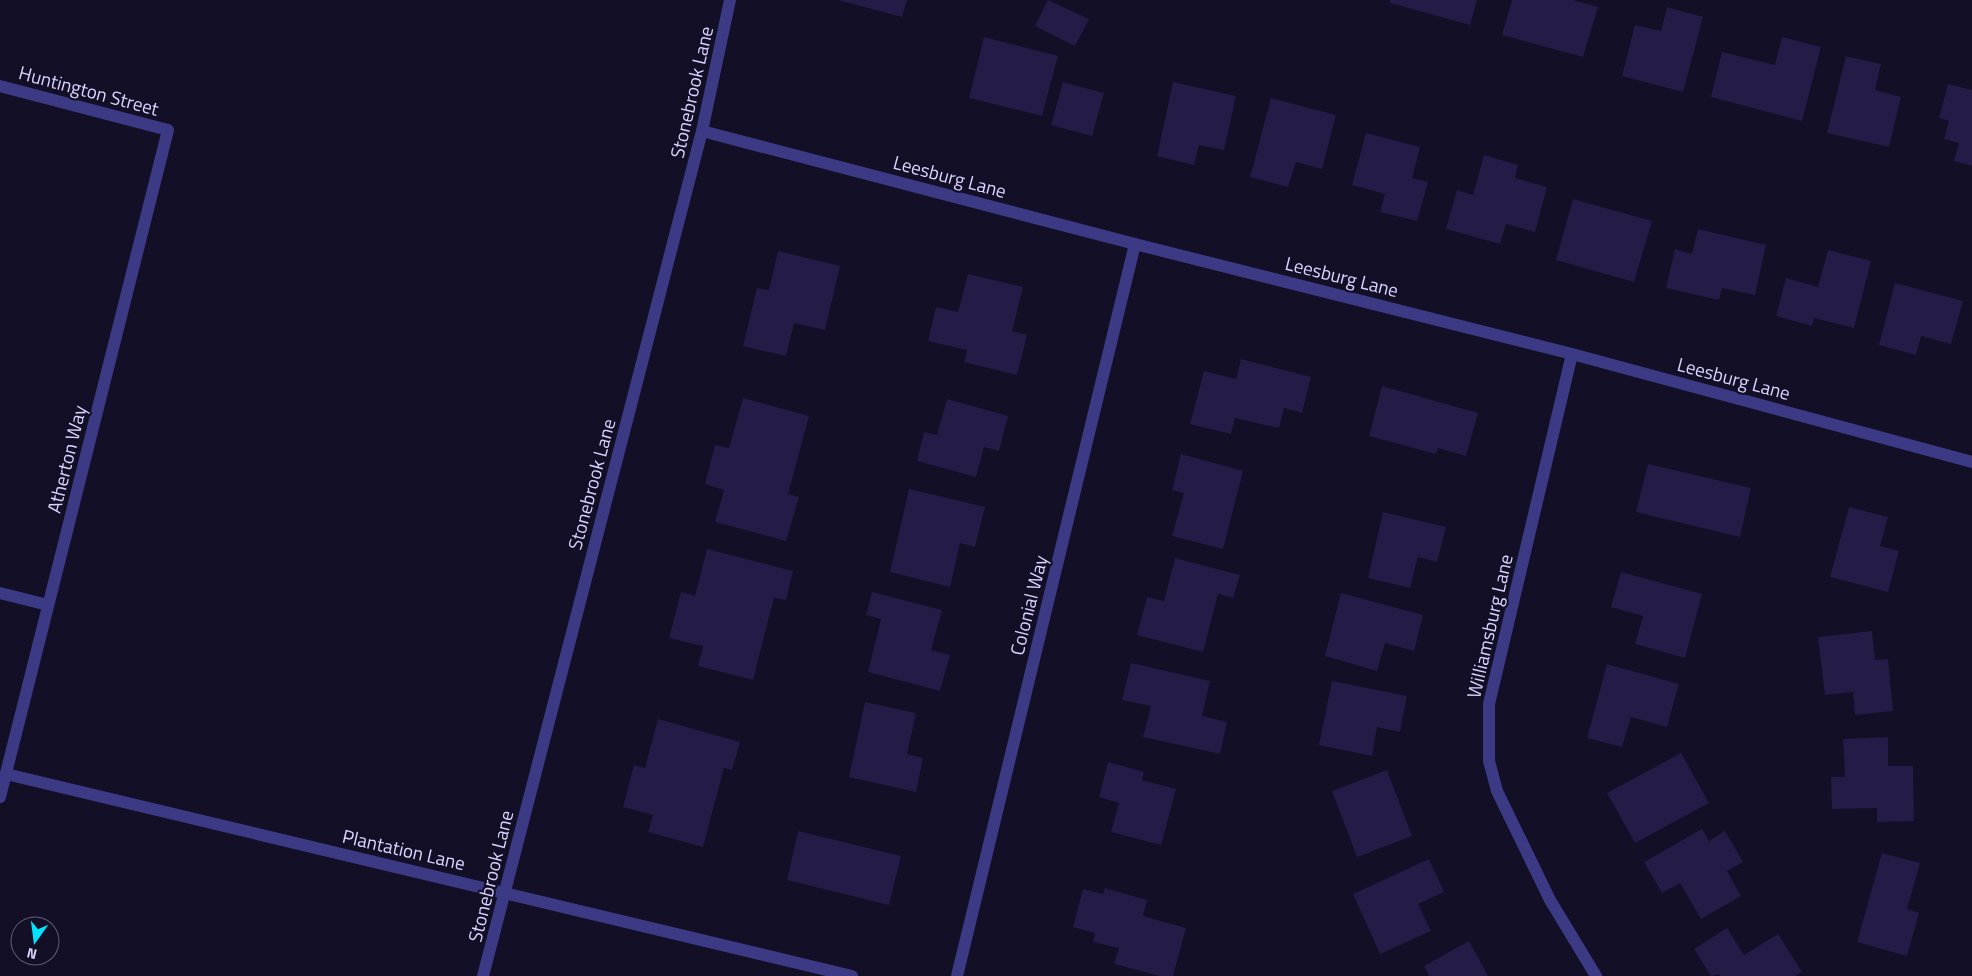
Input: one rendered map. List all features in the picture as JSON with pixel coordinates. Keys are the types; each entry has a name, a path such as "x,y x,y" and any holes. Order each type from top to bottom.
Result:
{"street":[{"name":"Stonebrook Lane","path":"483,976 702,131 730,0"},
{"name":"Huntington Street","path":"0,86 168,130"},
{"name":"Atherton Way","path":"0,797 168,130"},
{"name":"Leesburg Lane","path":"702,131 1135,244 1572,354 1972,462"},
{"name":"Colonial Way","path":"957,976 1135,244"},
{"name":"Williamsburg Lane","path":"1572,354 1489,704 1489,761 1497,791 1550,900 1596,976"},
{"path":"0,593 48,605"},
{"name":"Plantation Lane","path":"6,774 852,976"}],"building":[{"path":"838,0 907,0 902,17"},
{"path":"1048,0 1089,19 1075,46 1035,26"},
{"path":"1390,0 1477,0 1470,25 1390,3"},
{"path":"1512,0 1573,0 1598,7 1583,57 1502,35"},
{"path":"1667,7 1703,17 1683,92 1622,76 1635,25 1661,31"},
{"path":"984,37 1058,56 1042,116 969,98"},
{"path":"1782,37 1821,47 1802,121 1711,97 1722,52 1775,65"},
{"path":"1846,56 1881,64 1875,90 1901,97 1889,147 1827,133"},
{"path":"1063,82 1104,93 1092,136 1051,125"},
{"path":"1173,82 1236,96 1224,150 1199,145 1194,165 1157,156"},
{"path":"1948,84 1972,90 1972,166 1954,161 1959,143 1944,139 1949,121 1939,118"},
{"path":"1271,98 1336,115 1322,169 1296,162 1288,187 1250,177"},
{"path":"1366,133 1420,147 1412,178 1428,182 1417,221 1380,212 1385,194 1352,185"},
{"path":"1484,155 1518,165 1515,178 1547,187 1535,232 1506,224 1500,244 1446,229 1457,190 1473,195"},
{"path":"1573,199 1652,221 1634,282 1556,260"},
{"path":"1698,229 1766,245 1755,295 1722,288 1719,300 1666,288 1675,249 1692,254"},
{"path":"1828,250 1871,261 1854,328 1814,318 1812,326 1776,316 1786,278 1818,287"},
{"path":"778,251 840,266 825,330 794,323 786,356 743,346 757,288 769,290"},
{"path":"968,274 1023,287 1012,331 1027,335 1017,375 964,362 967,350 928,341 936,307 958,312"},
{"path":"1895,283 1963,301 1951,344 1921,336 1916,355 1879,345"},
{"path":"1241,359 1311,377 1302,413 1284,408 1279,428 1235,418 1231,434 1190,424 1204,371 1236,379"},
{"path":"1382,386 1478,413 1466,456 1438,448 1436,454 1369,436"},
{"path":"743,398 809,416 788,494 799,497 786,541 715,522 724,490 705,484 715,445 729,448"},
{"path":"947,399 1008,416 999,451 984,447 976,477 917,461 924,432 937,435"},
{"path":"1181,454 1243,471 1223,549 1172,536 1184,493 1172,490"},
{"path":"1648,464 1751,488 1740,537 1636,512"},
{"path":"909,489 985,507 975,547 960,543 950,587 890,572"},
{"path":"1849,507 1888,517 1880,546 1899,551 1888,592 1830,577"},
{"path":"1383,512 1446,527 1437,562 1418,557 1410,588 1368,578"},
{"path":"707,549 793,571 786,600 774,598 753,680 698,666 703,646 669,638 681,592 695,596"},
{"path":"1175,558 1240,575 1233,598 1218,594 1203,652 1137,635 1147,597 1164,601"},
{"path":"1621,572 1702,594 1685,658 1635,644 1643,616 1611,607"},
{"path":"872,592 942,610 931,650 950,655 940,691 868,672 881,619 866,615"},
{"path":"1341,593 1423,615 1414,651 1385,643 1377,671 1325,656"},
{"path":"1872,631 1875,660 1888,659 1893,711 1855,715 1853,692 1825,695 1818,637"},
{"path":"1131,663 1210,681 1202,716 1227,722 1220,754 1143,737 1151,706 1122,700"},
{"path":"1607,664 1679,684 1667,727 1631,717 1622,747 1587,738"},
{"path":"1332,681 1407,696 1400,732 1377,727 1372,756 1319,745"},
{"path":"865,702 916,713 907,754 923,758 916,792 849,777"},
{"path":"658,719 740,742 732,770 724,768 703,847 648,832 653,815 623,807 634,765 645,768"},
{"path":"1888,737 1888,766 1913,766 1914,821 1877,822 1877,808 1832,809 1831,777 1845,777 1843,739"},
{"path":"1681,753 1709,803 1635,843 1607,793"},
{"path":"1108,762 1144,772 1142,780 1176,789 1161,845 1111,832 1119,803 1099,797"},
{"path":"1387,770 1412,836 1357,857 1332,791"},
{"path":"1702,829 1709,841 1725,831 1743,862 1727,871 1741,896 1701,919 1680,883 1662,893 1644,862"},
{"path":"798,831 901,856 889,905 787,880"},
{"path":"1882,853 1920,863 1907,909 1919,913 1907,956 1857,942"},
{"path":"1429,859 1444,892 1418,904 1431,931 1380,954 1353,894"},
{"path":"1105,888 1147,900 1143,916 1186,928 1173,976 1160,976 1114,964 1119,948 1093,942 1095,933 1073,927 1083,889 1103,894"},
{"path":"1727,928 1744,955 1778,934 1802,972 1795,976 1720,976 1719,974 1711,976 1694,949"},
{"path":"1469,941 1488,976 1429,976 1424,966"}]}
